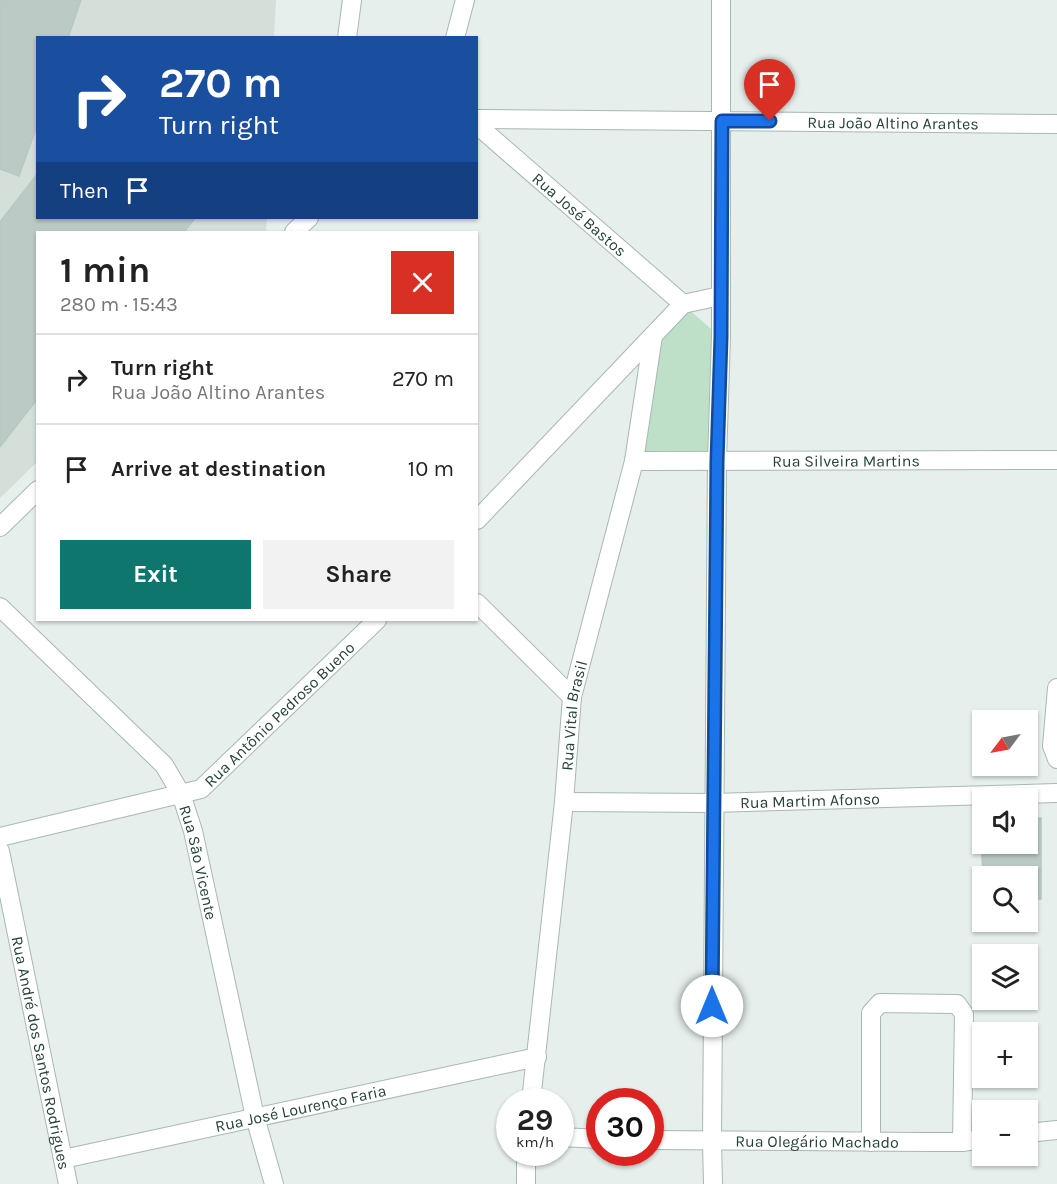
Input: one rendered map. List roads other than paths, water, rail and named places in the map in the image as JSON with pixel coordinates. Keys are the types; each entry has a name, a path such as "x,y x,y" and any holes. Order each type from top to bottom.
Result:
{"street":[{"path":"347,36 352,0"},
{"path":"456,36 465,0"},
{"path":"713,1184 711,1142 713,803 717,461 721,337 721,0"},
{"name":"Rua João Altino Arantes","path":"478,119 1057,124"},
{"name":"Rua José Bastos","path":"478,126 683,304"},
{"path":"295,231 308,219"},
{"path":"478,519 683,304 720,296"},
{"name":"Rua Vital Brasil","path":"533,1088 564,802 572,697 634,460 653,336"},
{"name":"Rua Silveira Martins","path":"634,460 1057,460"},
{"path":"0,527 36,492"},
{"path":"478,604 572,697"},
{"name":"Rua São Vicente","path":"0,607 164,765 182,794 193,831 255,1116 274,1184"},
{"name":"Rua Antônio Pedroso Bueno","path":"0,837 201,789 376,621"},
{"path":"1056,750 1057,688"},
{"name":"Rua Martim Afonso","path":"564,802 713,803 1057,793"},
{"name":"Rua André dos Santos Rodrigues","path":"0,850 68,1184"},
{"path":"871,1142 871,1012 879,1003 957,1004 961,1008 964,1014 962,1142"},
{"name":"Rua José Lourenço Faria","path":"63,1159 537,1057"},
{"path":"1038,1132 1057,1130"},
{"name":"Rua Olegário Machado","path":"664,1140 972,1140"},
{"path":"526,1166 526,1184"}]}
